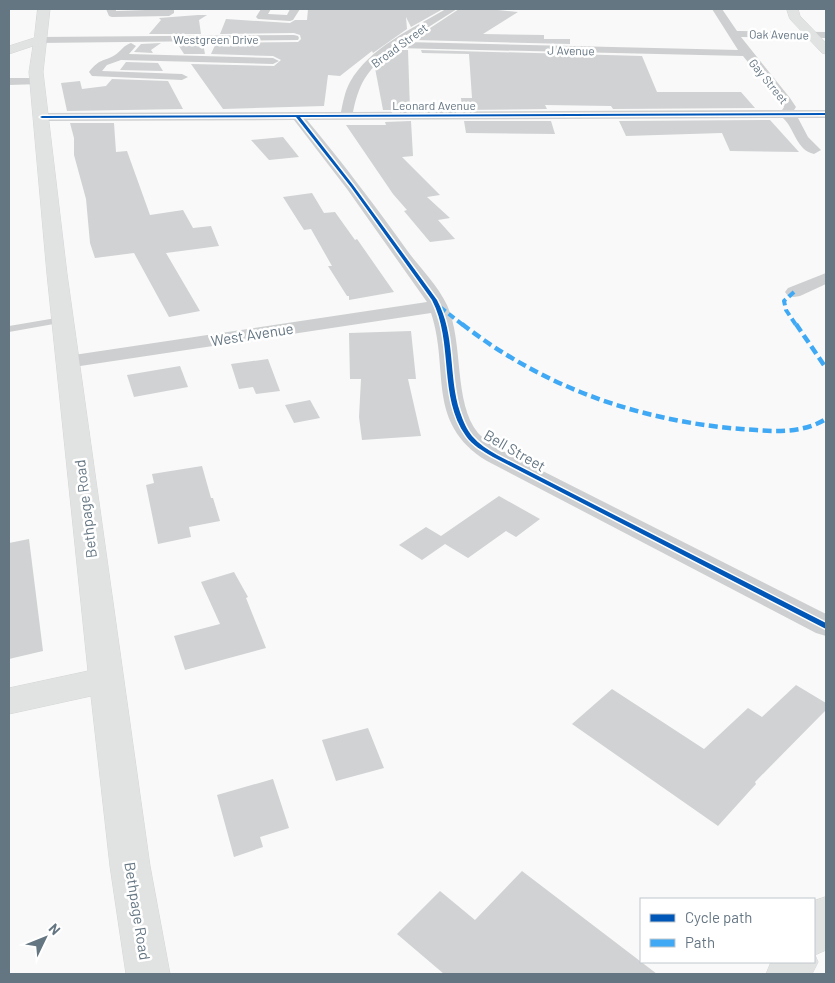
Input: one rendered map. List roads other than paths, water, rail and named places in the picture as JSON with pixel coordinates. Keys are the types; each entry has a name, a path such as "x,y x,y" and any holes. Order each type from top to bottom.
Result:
{"main road":[{"name":"Bethpage Road","path":"44,9 33,74 42,117 62,320 106,680 130,866 148,974"},
{"path":"793,9 794,17 826,50"},
{"path":"10,56 39,44"},
{"path":"9,701 106,680"},
{"path":"815,933 826,916"},
{"path":"788,974 795,963"}],"street":[{"path":"111,9 112,14 138,26"},
{"path":"120,56 138,26 169,12 169,9"},
{"path":"256,38 264,13 290,18 295,9"},
{"name":"Broad Street","path":"346,116 358,78 378,57 452,9"},
{"name":"Gay Street","path":"717,9 746,53 786,101 790,107 786,114 793,120 802,139 814,150"},
{"name":"Westgreen Drive","path":"39,44 63,44 138,26 256,38 294,38"},
{"name":"Oak Avenue","path":"732,34 826,35"},
{"name":"J Avenue","path":"395,45 746,53"},
{"path":"182,77 96,74 95,72 103,63 120,56 273,61"},
{"path":"9,82 33,74"},
{"name":"Leonard Avenue","path":"42,117 826,114"},
{"name":"Bell Street","path":"298,117 354,188 438,306 446,330 451,377 459,418 467,434 477,444 503,460 826,626"},
{"path":"794,292 826,278"},
{"name":"West Avenue","path":"67,362 438,306"}],"lane":[{"path":"9,329 62,320"}]}
